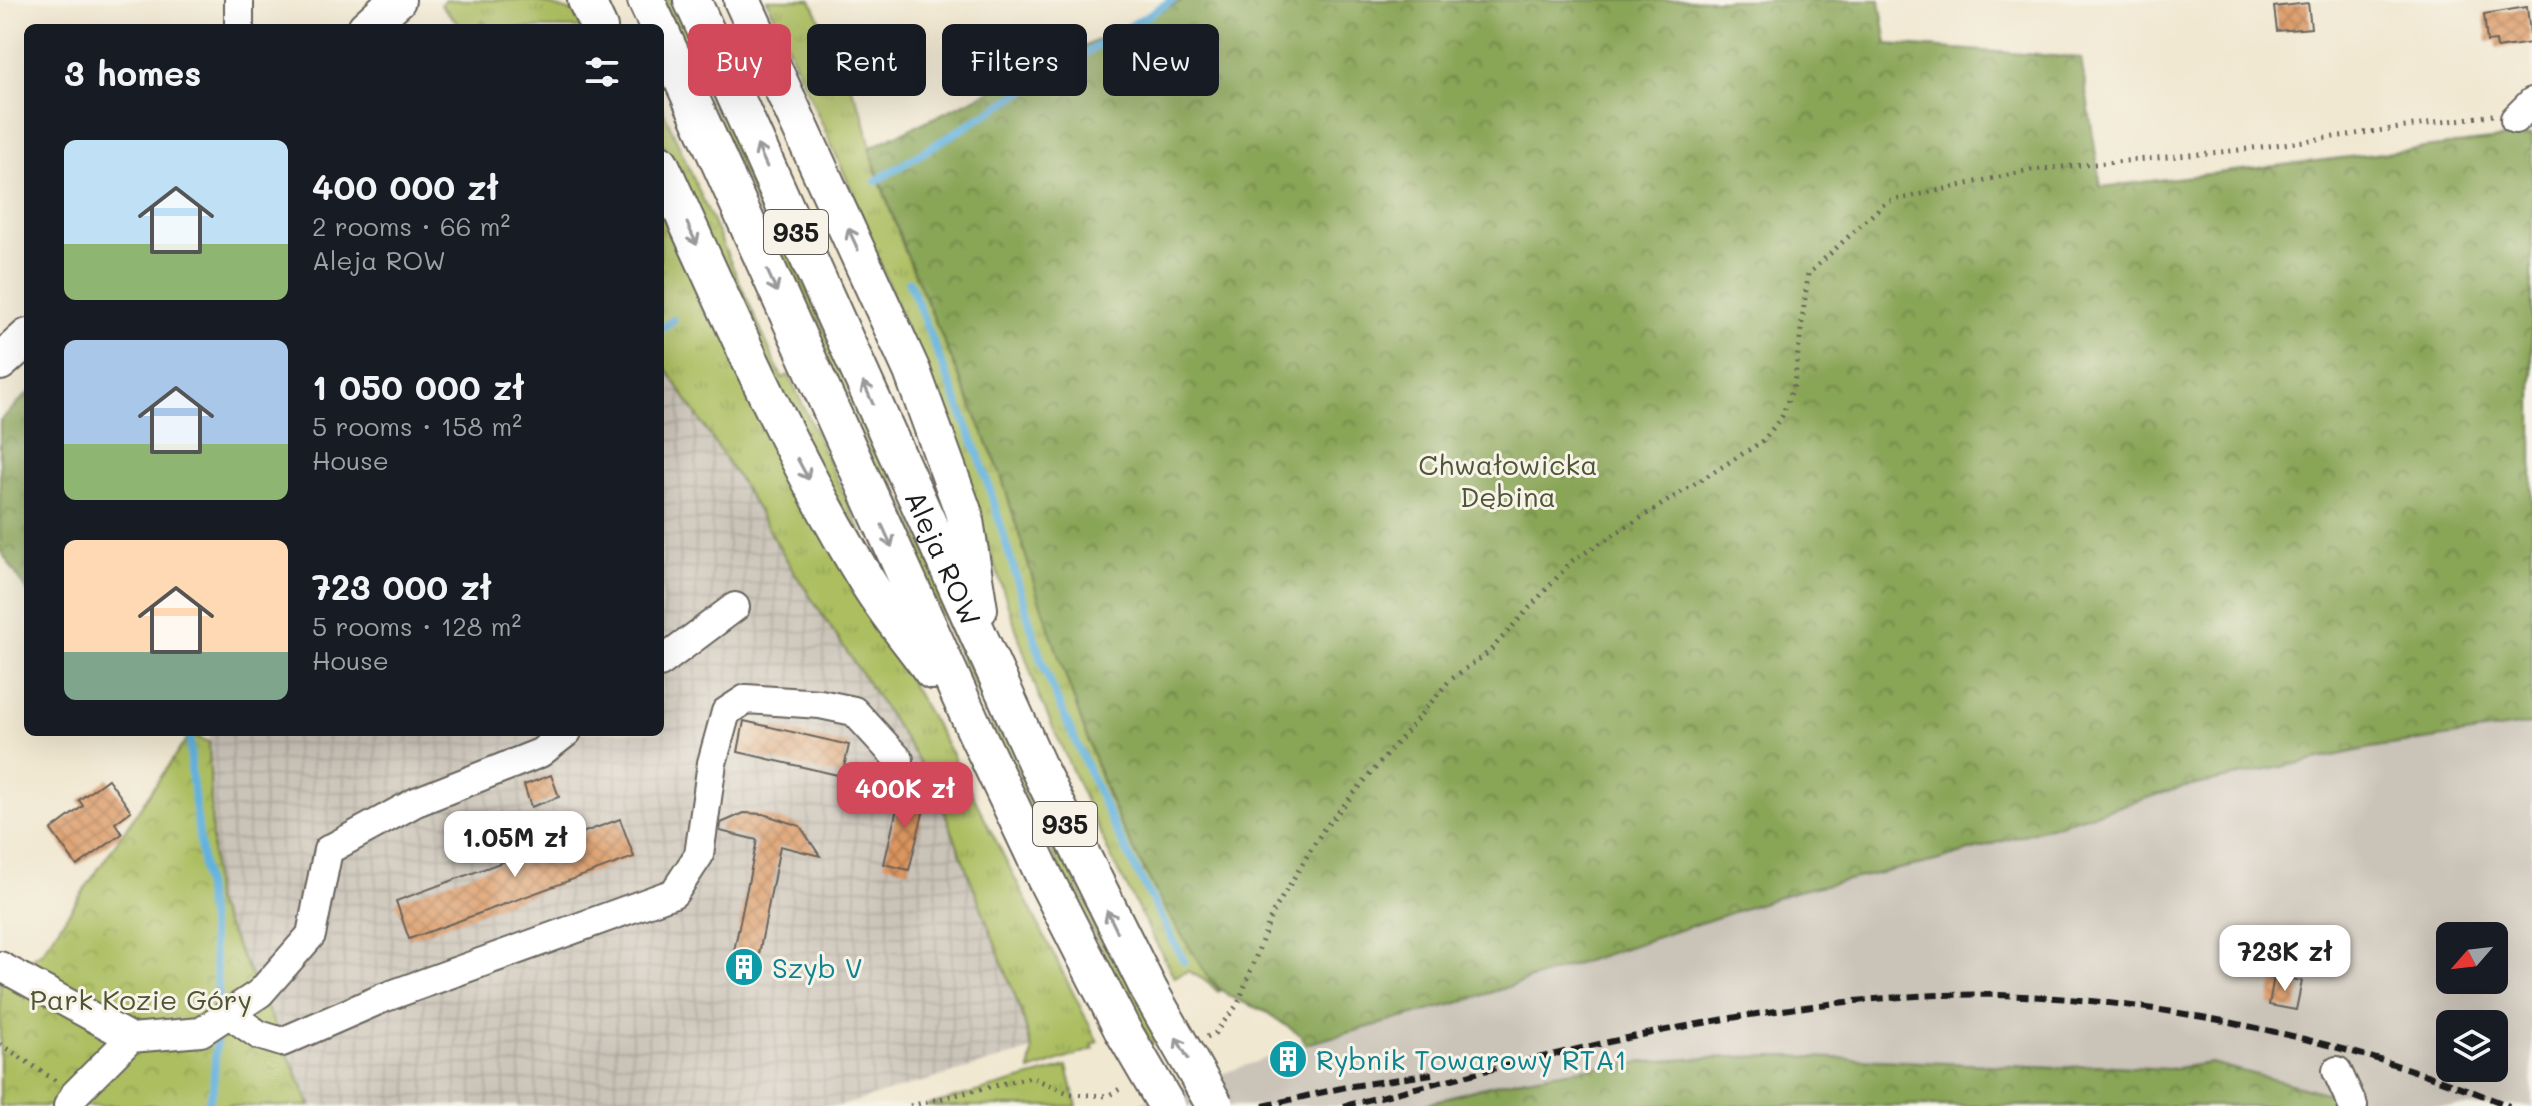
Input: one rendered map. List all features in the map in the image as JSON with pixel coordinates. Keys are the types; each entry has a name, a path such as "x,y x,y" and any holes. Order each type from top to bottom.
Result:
{"main road":[{"path":"370,24 397,0"},
{"path":"586,0 597,24"},
{"name":"Aleja ROW","path":"646,0 658,24"},
{"name":"Aleja ROW","path":"692,0 1082,860 1149,990 1215,1106"},
{"path":"745,3 886,310 935,431 964,514 986,654"},
{"name":"Aleja ROW","path":"664,38 976,732 1045,878 1122,1029 1167,1106"},
{"path":"664,172 769,402 816,493 870,586 976,732"}],"street":[{"path":"239,0 239,24"},
{"path":"664,660 735,607"},
{"path":"219,1020 282,1042 383,998 674,893 699,855 712,763 726,712 746,699 820,704 854,711 899,760"},
{"path":"0,966 131,1038 201,1032 260,993 311,935 328,850 416,802 540,753 562,736"},
{"path":"71,1100 131,1038"},
{"path":"2337,1071 2353,1106"}],"path":[{"path":"1201,1041 1215,1033 1238,1004 1272,914 1323,830 1450,680 1489,652 1572,561 1763,441 1782,416 1794,385 1808,274 1886,202 2031,170 2232,151 2523,110"},
{"path":"0,1044 71,1100"},
{"path":"910,1106 1031,1077 1070,1094 1108,1096 1135,1080"}],"shaded area":[{"path":"664,365 743,486 794,572 916,756 942,805 1022,1014 1032,1050 840,1106 311,1106 214,901 209,736 664,736"},
{"path":"2532,724 2532,1106 2374,1106 2211,1063 2168,1069 2096,1065 2057,1068 1788,1056 1673,1059 1606,1066 1463,1094 1421,1106 1130,1106 1321,1039 1465,1001 1797,891 1936,861 2177,789 2371,748"}],"green space":[{"path":"445,0 533,0 573,12 581,24 486,24 483,21 480,24 458,24 441,5"},
{"path":"664,0 675,0 688,29 688,53"},
{"path":"767,0 811,0 822,24 807,24 807,90 791,54 791,24 778,24"},
{"name":"Chwałowicka Dębina","path":"1183,0 1880,0 1887,44 2081,58 2101,187 2532,135 2532,724 2371,748 2177,789 1936,861 1797,891 1465,1001 1306,1044 1301,1036 1266,1012 1230,997 1210,980 1163,905 1119,822 1039,599 1000,472 905,251 869,148 979,96 1087,96 1087,45 1103,38 1103,96 1219,96 1219,24 1132,24"},
{"path":"707,96 719,96 1077,885 1160,1039 1151,1044 1028,806"},
{"path":"810,96 855,96 863,114 876,171 905,251 1000,472 1039,599 1107,795 1163,905 1218,992 1208,982 1188,971 1174,977 1109,853 1038,694 972,498 852,191"},
{"path":"664,112 782,378 789,375 883,580 773,386 664,146"},
{"path":"664,202 830,544 953,756 1098,1042 1092,1045 1094,1049 1030,1071 1032,1050 1022,1014 942,805 916,756 794,572 743,486 664,365"},
{"path":"24,397 24,586 0,550 0,421"},
{"name":"Park Kozie Góry","path":"189,736 209,742 214,901 311,1106 0,1106 0,953 25,963 42,952"},
{"path":"1788,1056 2057,1068 2096,1065 2168,1069 2211,1063 2375,1106 1421,1106 1510,1081 1602,1066"},
{"path":"1067,1067 1077,1106 925,1106"}],"building":[{"path":"2308,3 2311,28 2277,31 2274,7"},
{"path":"2527,7 2531,43 2497,48 2496,41 2487,42 2484,14"},
{"path":"744,721 849,745 842,776 738,752"},
{"path":"551,775 559,797 531,807 524,785"},
{"path":"108,779 131,811 115,823 122,834 77,866 51,830 83,806 79,800"},
{"path":"901,791 927,797 909,870 884,864"},
{"path":"744,813 763,814 800,826 820,856 780,846 754,980 729,975 757,840 720,831 721,823"},
{"path":"620,819 634,857 409,939 396,901"},
{"path":"2274,976 2302,981 2296,1010 2269,1005"}],"waterway":[{"path":"876,181 1173,0"},
{"path":"909,282 982,464 1041,659 1059,704 1115,829 1184,961"},
{"path":"664,327 673,320"},
{"path":"190,736 191,771 219,996 218,1013"},
{"path":"207,1106 213,1089 217,1031"}],"railway":[{"path":"1344,1106 1551,1055 1760,1013 1901,997 1975,995 2053,998 2211,1018 2366,1056 2509,1106"},
{"path":"1263,1106 1346,1087 1432,1074"}],"place":[{"name":"Szyb V","path":"744,967"},
{"name":"Rybnik Towarowy RTA1","path":"1288,1059"}]}
